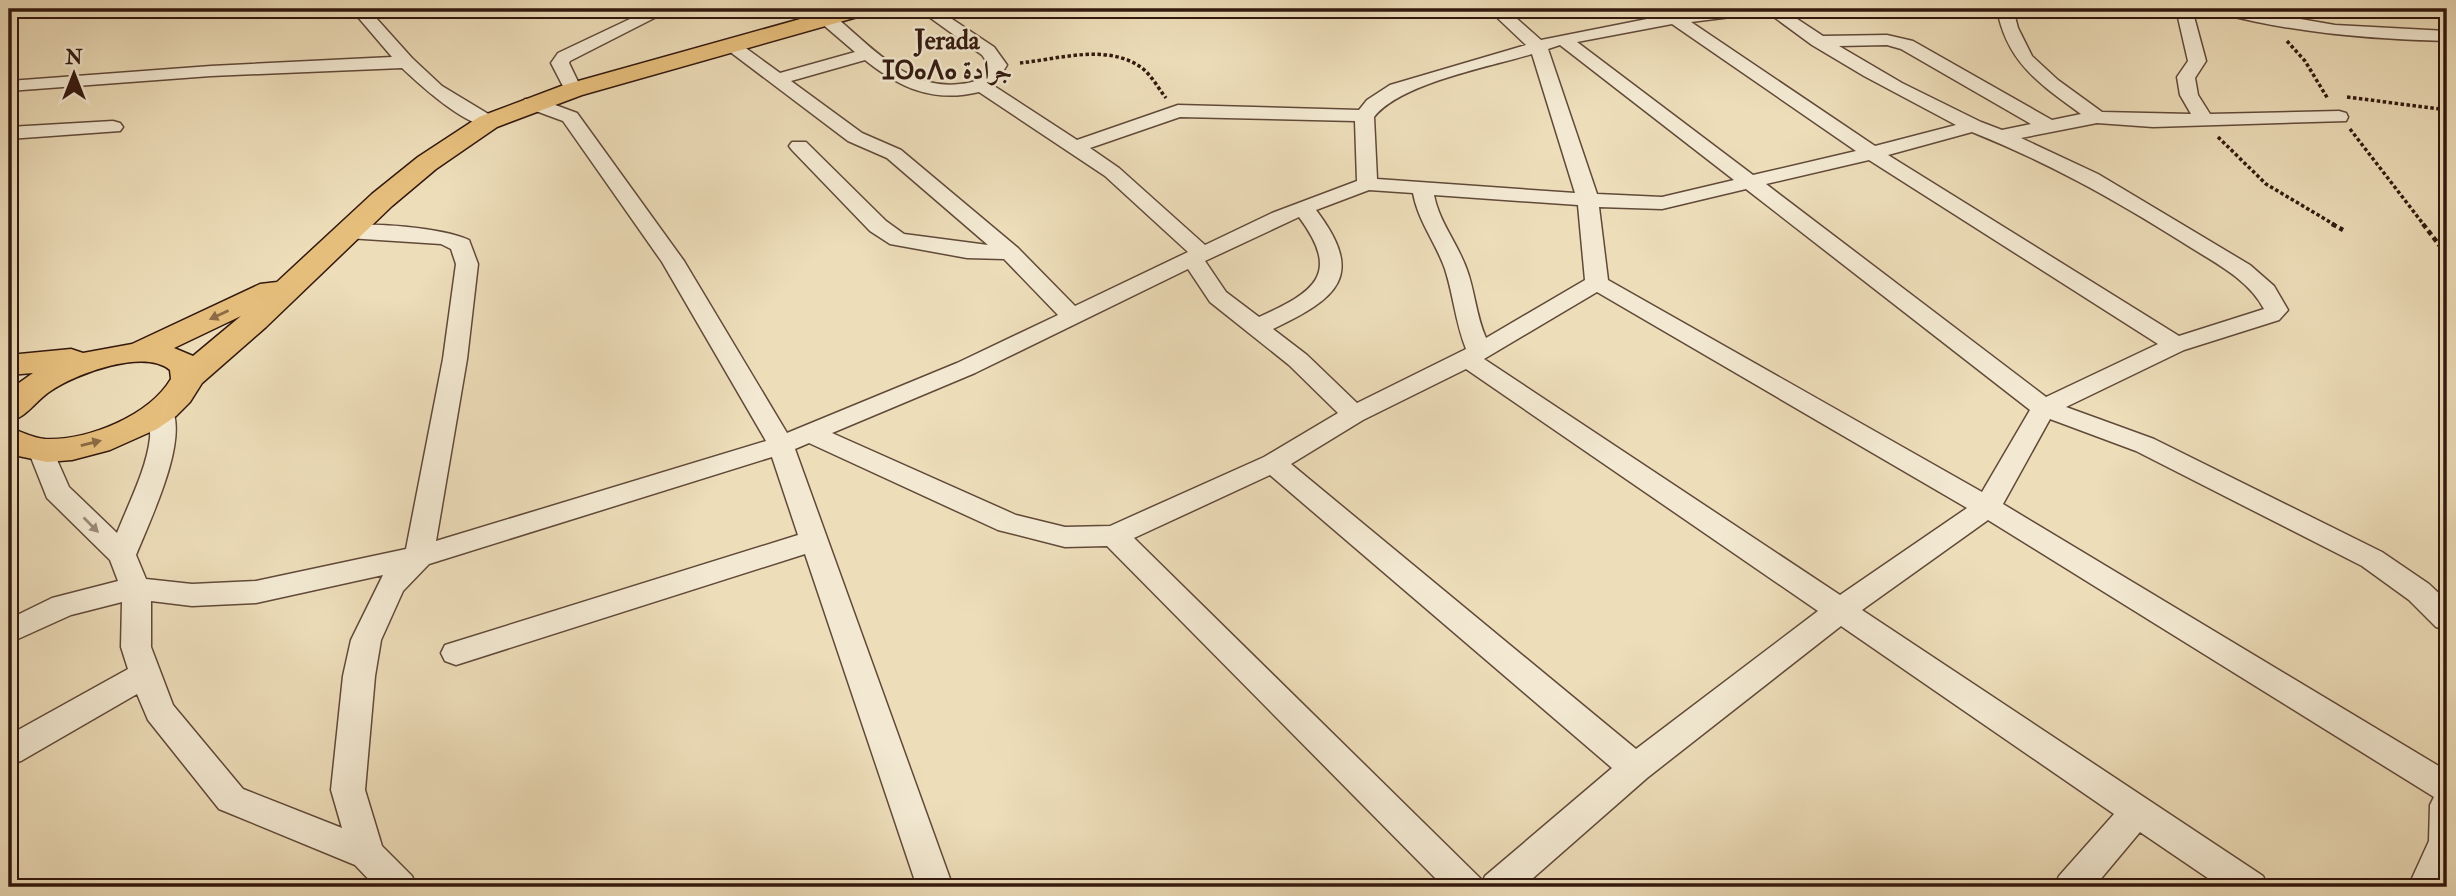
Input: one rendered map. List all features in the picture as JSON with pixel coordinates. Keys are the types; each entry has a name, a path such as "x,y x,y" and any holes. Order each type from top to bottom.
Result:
{"main road":[{"path":"106,356 54,375 31,388 16,436 71,448 104,440 135,427 161,411 179,394 187,378 256,320 348,232 427,163 488,122 532,103 577,89 860,9"},
{"path":"140,352 302,274"},
{"path":"9,365 140,352 160,353 176,358 185,366 187,378"}],"street":[{"path":"359,9 406,62 436,90 488,122"},
{"path":"570,117 577,89 561,68 560,63 564,57 664,9"},
{"path":"826,18 911,83 924,88 952,91 983,87 995,75 998,65 988,51 926,9"},
{"path":"1496,9 1538,46 1588,200 1597,283"},
{"path":"1075,147 1178,111 1364,116 1384,96 1417,81 1563,39 1668,14 1755,9"},
{"path":"1499,887 1634,768 1841,610 1987,507 2045,408 2176,345 2271,315 2276,310 2273,301 2242,270 2071,168 1973,125 1889,83 1818,41 1771,9"},
{"path":"2005,9 2009,35 2017,50 2042,75 2098,117"},
{"path":"2184,9 2198,59 2196,67 2186,77 2189,95 2204,120"},
{"path":"2225,9 2318,29 2447,36"},
{"path":"1668,14 1872,153 2176,345"},
{"path":"1563,39 2045,408 2145,445 2372,559 2419,592 2447,619"},
{"path":"1818,41 1887,40 1907,45 2048,126"},
{"path":"730,45 855,137 894,154 1010,253 1073,318"},
{"path":"778,79 870,53"},
{"path":"9,86 211,71 406,62"},
{"path":"983,87 1112,172 1196,256 1218,297 1318,378 1354,414"},
{"path":"532,103 570,117 795,439 813,541 935,887"},
{"path":"1364,116 1367,184"},
{"path":"2002,136 2098,117 2153,121 2339,117"},
{"path":"9,632 63,606 135,588 192,595 256,592 419,556 795,439 966,368 1196,256 1303,208 1367,184 1662,203 1872,153 1973,125"},
{"path":"9,133 113,127"},
{"path":"799,146 878,226 898,239 967,251 1010,253"},
{"path":"1422,187 1426,208 1456,269 1473,355 1841,610 2250,887"},
{"path":"1255,328 1286,314 1323,288 1335,267 1333,252 1323,230 1303,208"},
{"path":"348,232 446,238 461,245 467,264 455,359 419,556 391,585 366,640 359,676 348,790 367,854"},
{"path":"795,439 1008,523 1065,537 1114,536 1273,463 1354,414 1473,355 1597,283"},
{"path":"1597,283 1987,507 2447,788"},
{"path":"122,555 148,489 163,438 161,411"},
{"path":"16,436 57,491 122,555 135,588 138,617 136,647 159,712 231,799 367,854 399,887"},
{"path":"1273,463 1634,768"},
{"path":"1114,536 1468,887"},
{"path":"456,653 813,541"},
{"path":"9,751 145,674"},
{"path":"2426,887 2446,842 2447,805"},
{"path":"2073,887 2137,811"}],"path":[{"path":"2267,20 2305,61 2339,117 2443,250"},
{"path":"998,65 1095,56 1122,59 1143,68 1178,111"},
{"path":"2325,94 2447,110"},
{"path":"2204,120 2266,184 2343,230"}],"district":[{"name":"Jerada ⵊⵔⴰⴷⴰ جرادة","path":"947,55"}]}
